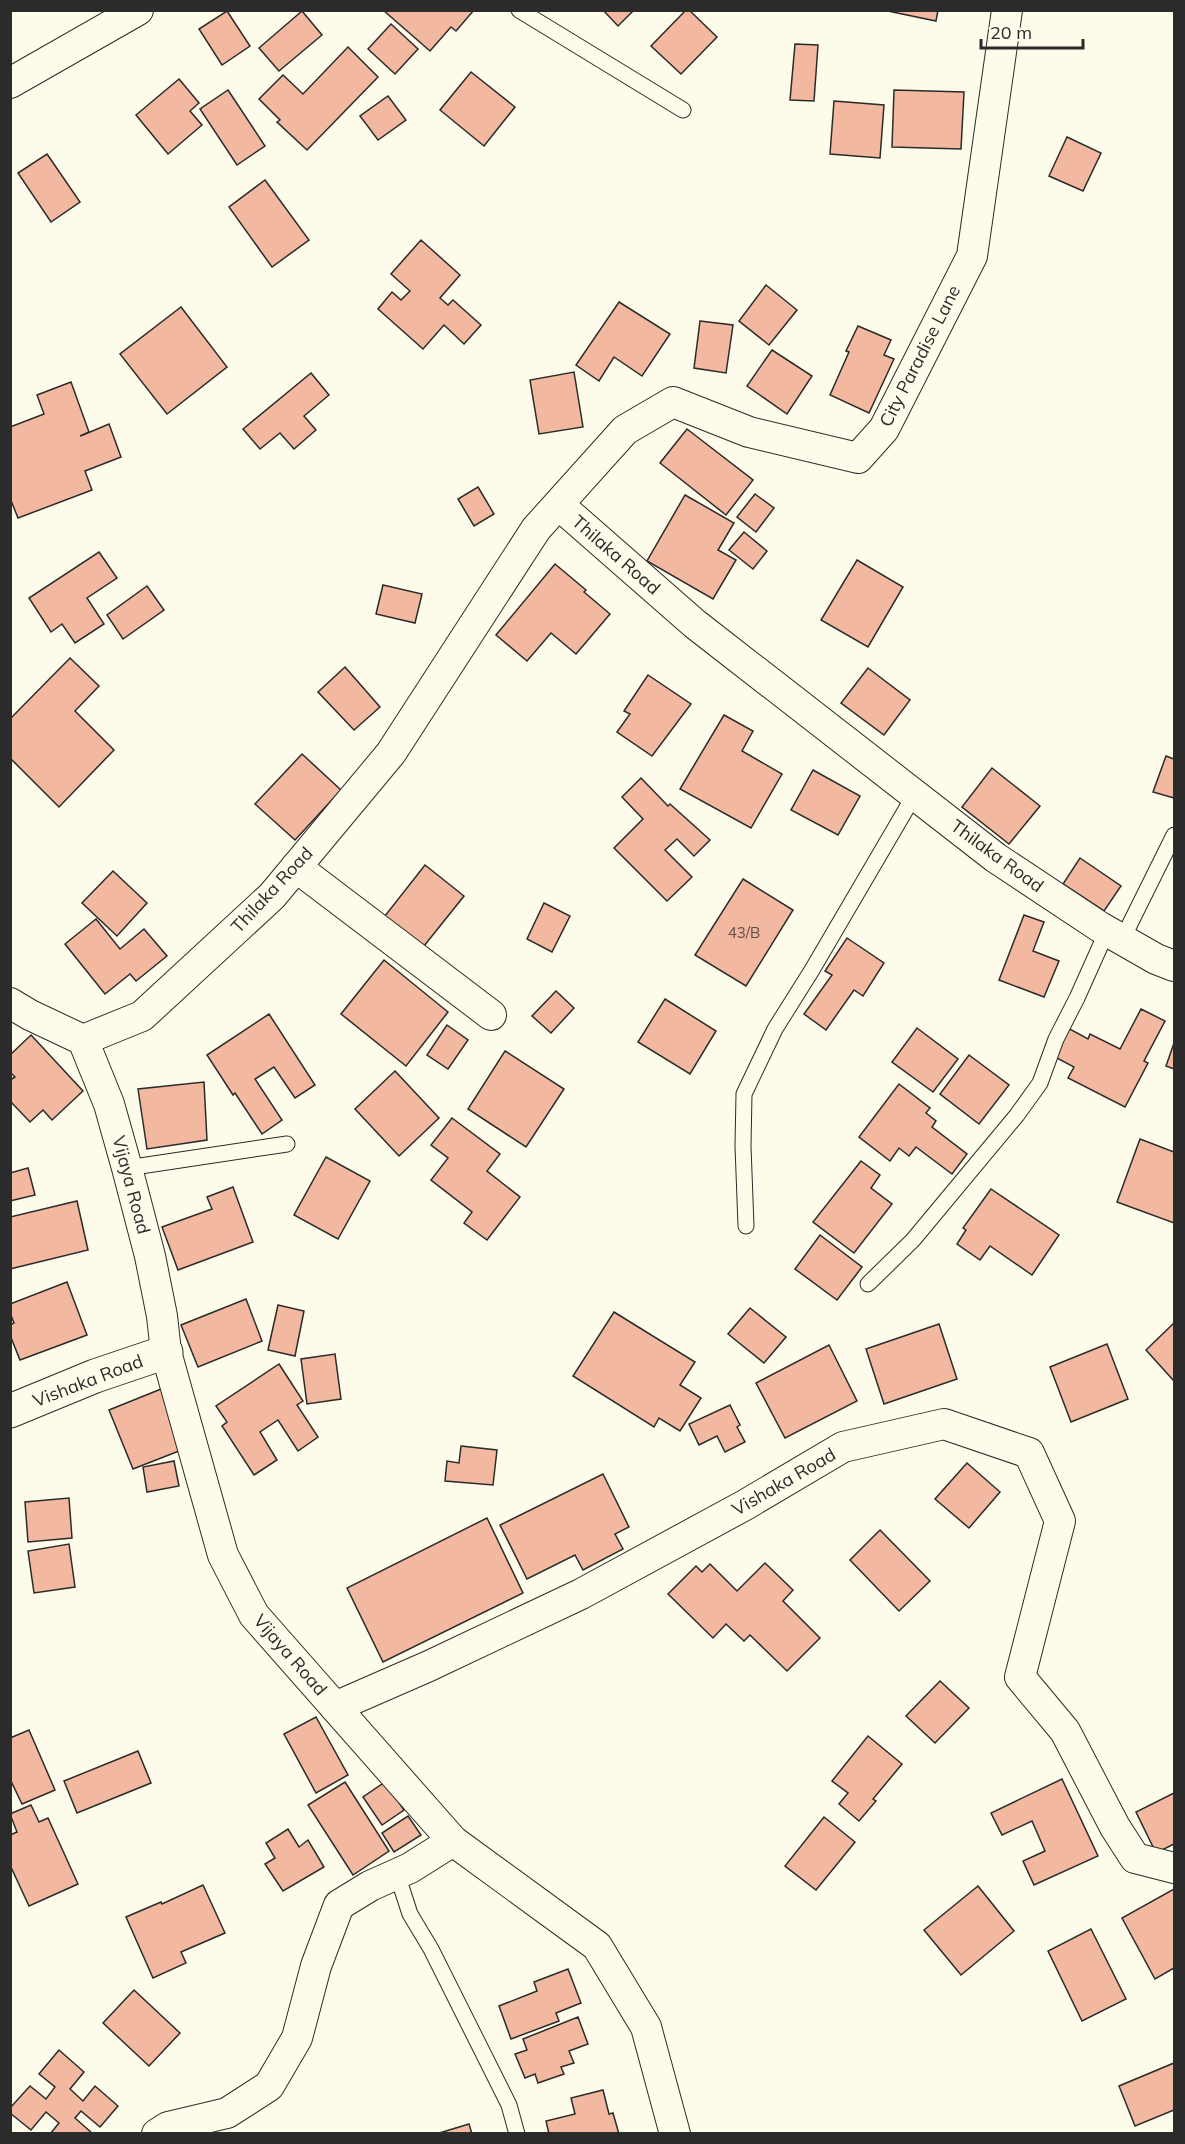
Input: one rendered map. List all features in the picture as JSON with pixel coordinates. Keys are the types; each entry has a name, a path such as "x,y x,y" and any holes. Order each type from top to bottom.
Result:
{"street":[{"path":"10,83 138,10"},
{"name":"City Paradise Lane","path":"559,505 625,430 673,402 749,432 858,458 884,429 972,256 1007,10"},
{"name":"Thilaka Road","path":"83,1040 142,1016 272,896 391,753 536,529 559,505 695,624 996,858 1114,935 1156,959 1174,966"},
{"path":"296,867 491,1015"},
{"path":"13,1009 83,1040"},
{"name":"Vijaya Road","path":"83,1040 109,1104 127,1168 150,1256 162,1316 166,1352 223,1555 254,1615 453,1841 597,1946 646,2027 675,2133"},
{"name":"Vishaka Road","path":"10,1411 95,1376 166,1352"},
{"name":"Vishaka Road","path":"335,1707 429,1666 580,1594 745,1505 843,1447 944,1424 1029,1453 1060,1521 1020,1677 1065,1731 1115,1827 1135,1858 1174,1868"},
{"path":"157,2133 168,2127 227,2113 268,2086 297,2038 316,1966 339,1905 370,1886 410,1868 453,1841"}],"lane":[{"path":"519,10 683,110"},
{"path":"746,1226 744,1094 775,1029 915,794"},
{"path":"868,1284 913,1240 1040,1083 1056,1039 1077,998 1174,835"},
{"path":"127,1168 287,1144"},
{"path":"397,1874 410,1914 431,1949 509,2104 517,2133"}],"building":[{"path":"383,10 474,10 456,31 451,27 430,51"},
{"path":"603,10 634,10 618,26"},
{"path":"686,10 689,10 717,37 681,74 651,46"},
{"path":"883,10 938,10 936,21"},
{"path":"227,11 250,46 222,65 199,29"},
{"path":"302,11 322,35 279,71 259,48"},
{"path":"391,24 418,49 395,74 368,49"},
{"path":"795,44 818,45 814,101 790,100"},
{"path":"348,47 378,77 307,150 277,122 280,120 259,99 283,75 303,94"},
{"path":"471,72 515,107 484,146 440,110"},
{"path":"179,79 199,103 190,111 202,125 168,154 136,115"},
{"path":"228,90 265,146 237,165 200,109"},
{"path":"894,90 964,92 961,149 892,147"},
{"path":"388,96 406,120 378,140 360,116"},
{"path":"834,101 884,105 880,158 830,154"},
{"path":"1067,137 1101,153 1083,191 1049,176"},
{"path":"47,154 80,202 51,222 18,173"},
{"path":"265,180 309,240 272,267 229,207"},
{"path":"421,240 460,275 440,298 448,305 453,300 481,325 464,344 444,325 423,349 378,309 392,292 401,300 410,291 391,274"},
{"path":"766,285 797,310 769,345 739,321"},
{"path":"619,302 670,334 642,376 614,357 599,381 576,365"},
{"path":"181,307 227,367 167,414 120,354"},
{"path":"700,321 733,325 726,373 694,368"},
{"path":"858,326 891,340 884,355 894,359 869,413 830,395"},
{"path":"772,350 812,376 787,414 747,386"},
{"path":"574,372 583,427 539,434 530,380"},
{"path":"311,373 329,395 304,416 316,430 294,449 280,433 260,449 243,429"},
{"path":"71,382 89,432 80,436 109,424 121,457 85,471 92,490 18,518 10,498 10,427 44,414 37,395"},
{"path":"687,429 753,480 726,515 660,463"},
{"path":"478,487 494,514 474,526 458,499"},
{"path":"755,494 774,508 756,532 737,517"},
{"path":"685,495 734,523 718,550 736,560 713,599 647,561"},
{"path":"744,532 767,551 753,569 729,550"},
{"path":"99,552 117,578 87,598 104,624 75,643 62,624 51,632 29,598"},
{"path":"857,560 903,587 868,647 821,620"},
{"path":"555,564 610,614 576,654 551,633 527,661 496,635"},
{"path":"383,585 422,594 415,623 376,614"},
{"path":"147,586 164,610 123,639 107,615"},
{"path":"70,658 99,686 75,711 114,750 59,807 10,758 10,719"},
{"path":"345,667 380,707 354,730 318,692"},
{"path":"868,668 910,700 884,735 841,703"},
{"path":"648,675 691,704 652,756 617,732 630,714 624,711"},
{"path":"724,715 753,731 742,751 782,774 751,828 680,789"},
{"path":"302,754 341,790 295,840 255,804"},
{"path":"1166,756 1174,759 1174,798 1153,792"},
{"path":"992,768 1040,806 1009,844 962,807"},
{"path":"813,770 860,796 838,835 791,810"},
{"path":"641,778 668,806 670,804 710,840 694,856 677,839 665,850 692,877 667,901 614,848 643,819 622,797"},
{"path":"1080,858 1121,886 1104,911 1063,884"},
{"path":"425,865 464,896 416,956 377,926"},
{"path":"113,871 147,903 117,936 82,903"},
{"path":"743,879 793,910 746,986 695,955"},
{"path":"544,903 570,916 552,952 527,939"},
{"path":"1024,915 1044,922 1033,951 1059,961 1044,997 999,980"},
{"path":"96,919 120,949 144,929 167,956 136,981 130,974 105,994 65,944"},
{"path":"847,938 884,963 863,996 854,990 826,1030 804,1014 832,975 825,971"},
{"path":"384,960 448,1012 406,1066 341,1014"},
{"path":"556,991 574,1008 551,1033 532,1016"},
{"path":"665,999 716,1031 690,1074 638,1042"},
{"path":"1141,1009 1165,1021 1144,1061 1148,1063 1125,1107 1068,1078 1074,1067 1053,1056 1068,1028 1088,1039 1090,1034 1120,1049"},
{"path":"269,1014 315,1085 295,1098 274,1067 255,1079 282,1120 262,1134 207,1055"},
{"path":"447,1025 468,1040 448,1069 427,1055"},
{"path":"917,1028 958,1059 933,1092 892,1062"},
{"path":"31,1035 83,1091 52,1120 43,1110 30,1122 10,1101 10,1080 15,1077 10,1072 10,1055"},
{"path":"1174,1043 1174,1069 1166,1066"},
{"path":"505,1051 564,1089 526,1147 468,1109"},
{"path":"969,1055 1009,1085 979,1124 940,1094"},
{"path":"395,1071 439,1118 399,1156 355,1109"},
{"path":"204,1082 207,1140 147,1149 138,1089"},
{"path":"899,1084 930,1108 926,1113 936,1121 932,1127 967,1154 952,1174 916,1147 909,1156 899,1148 890,1161 859,1137"},
{"path":"452,1118 500,1154 487,1171 520,1197 487,1240 464,1223 472,1212 431,1180 448,1158 431,1145"},
{"path":"1140,1139 1174,1152 1174,1223 1117,1202"},
{"path":"326,1157 370,1181 338,1239 294,1215"},
{"path":"861,1161 880,1175 871,1188 892,1204 854,1253 813,1222"},
{"path":"28,1168 35,1195 10,1201 10,1173"},
{"path":"233,1187 253,1242 178,1270 162,1227 212,1209 207,1197"},
{"path":"991,1189 1059,1235 1032,1275 990,1246 980,1260 957,1244 966,1230 963,1228"},
{"path":"77,1201 88,1250 10,1269 10,1217"},
{"path":"820,1235 862,1267 837,1300 795,1269"},
{"path":"67,1282 87,1335 20,1360 10,1335 10,1325 14,1323 10,1313 10,1304"},
{"path":"246,1299 262,1341 198,1367 181,1325"},
{"path":"278,1305 304,1311 295,1356 268,1350"},
{"path":"750,1308 786,1337 764,1363 728,1334"},
{"path":"614,1312 695,1362 680,1385 701,1398 680,1431 659,1418 654,1427 573,1376"},
{"path":"1174,1323 1174,1381 1146,1350"},
{"path":"939,1324 957,1379 884,1404 866,1349"},
{"path":"1107,1344 1128,1399 1071,1422 1050,1367"},
{"path":"829,1345 857,1401 785,1438 756,1383"},
{"path":"335,1354 341,1399 307,1404 301,1359"},
{"path":"279,1364 303,1401 297,1405 318,1437 298,1451 278,1420 260,1432 277,1460 254,1475 222,1426 227,1422 216,1406"},
{"path":"161,1389 184,1449 133,1469 109,1410"},
{"path":"730,1405 745,1442 725,1452 717,1436 699,1445 689,1424"},
{"path":"461,1446 497,1450 493,1485 445,1481 447,1461 459,1463"},
{"path":"174,1461 179,1486 147,1492 143,1467"},
{"path":"967,1463 1000,1492 969,1528 935,1499"},
{"path":"603,1474 629,1527 615,1534 623,1549 583,1570 575,1555 527,1579 500,1525"},
{"path":"69,1498 72,1538 28,1542 25,1502"},
{"path":"487,1518 523,1593 383,1662 347,1588"},
{"path":"880,1530 930,1581 899,1611 850,1560"},
{"path":"69,1544 75,1587 34,1593 28,1551"},
{"path":"765,1563 793,1590 783,1601 820,1638 787,1671 750,1635 744,1641 726,1624 713,1638 668,1594 696,1566 702,1572 710,1564 737,1591"},
{"path":"940,1681 969,1708 935,1743 906,1716"},
{"path":"316,1717 348,1775 316,1793 284,1734"},
{"path":"29,1730 55,1790 22,1804 10,1779 10,1738"},
{"path":"868,1736 902,1764 873,1799 876,1801 859,1821 839,1804 848,1793 832,1781"},
{"path":"138,1751 151,1783 77,1813 64,1781"},
{"path":"1062,1779 1098,1856 1034,1885 1023,1861 1045,1851 1032,1821 1002,1835 991,1813"},
{"path":"345,1782 389,1851 353,1875 308,1805"},
{"path":"385,1782 404,1810 382,1825 363,1797"},
{"path":"1174,1793 1174,1844 1156,1853 1136,1812"},
{"path":"31,1805 39,1822 48,1818 78,1884 29,1906 10,1865 10,1835 17,1832 10,1814"},
{"path":"408,1816 421,1835 394,1852 382,1833"},
{"path":"824,1817 855,1842 816,1890 785,1866"},
{"path":"288,1829 299,1847 308,1840 324,1867 283,1891 265,1864 275,1858 266,1843"},
{"path":"203,1885 225,1933 181,1952 186,1963 153,1978 126,1917 161,1902 162,1904"},
{"path":"978,1886 1014,1931 961,1975 924,1930"},
{"path":"1174,1889 1174,1968 1155,1979 1122,1918"},
{"path":"1091,1929 1126,1999 1082,2021 1048,1951"},
{"path":"568,1969 581,2003 556,2013 559,2021 511,2039 499,2006 537,1991 534,1982"},
{"path":"134,1990 180,2033 149,2066 103,2023"},
{"path":"578,2017 588,2044 569,2051 574,2063 561,2067 564,2074 538,2083 535,2074 525,2078 515,2054 527,2050 523,2039"},
{"path":"59,2050 84,2072 70,2089 83,2101 95,2086 118,2106 100,2127 81,2111 75,2118 93,2134 50,2134 59,2123 46,2112 31,2130 10,2113 10,2108 30,2086 46,2099 55,2087 39,2074"},
{"path":"1174,2063 1174,2110 1135,2126 1119,2086"},
{"path":"603,2090 609,2114 613,2113 619,2134 549,2134 546,2121 575,2114 571,2098"},
{"path":"469,2124 472,2134 436,2134"}]}
